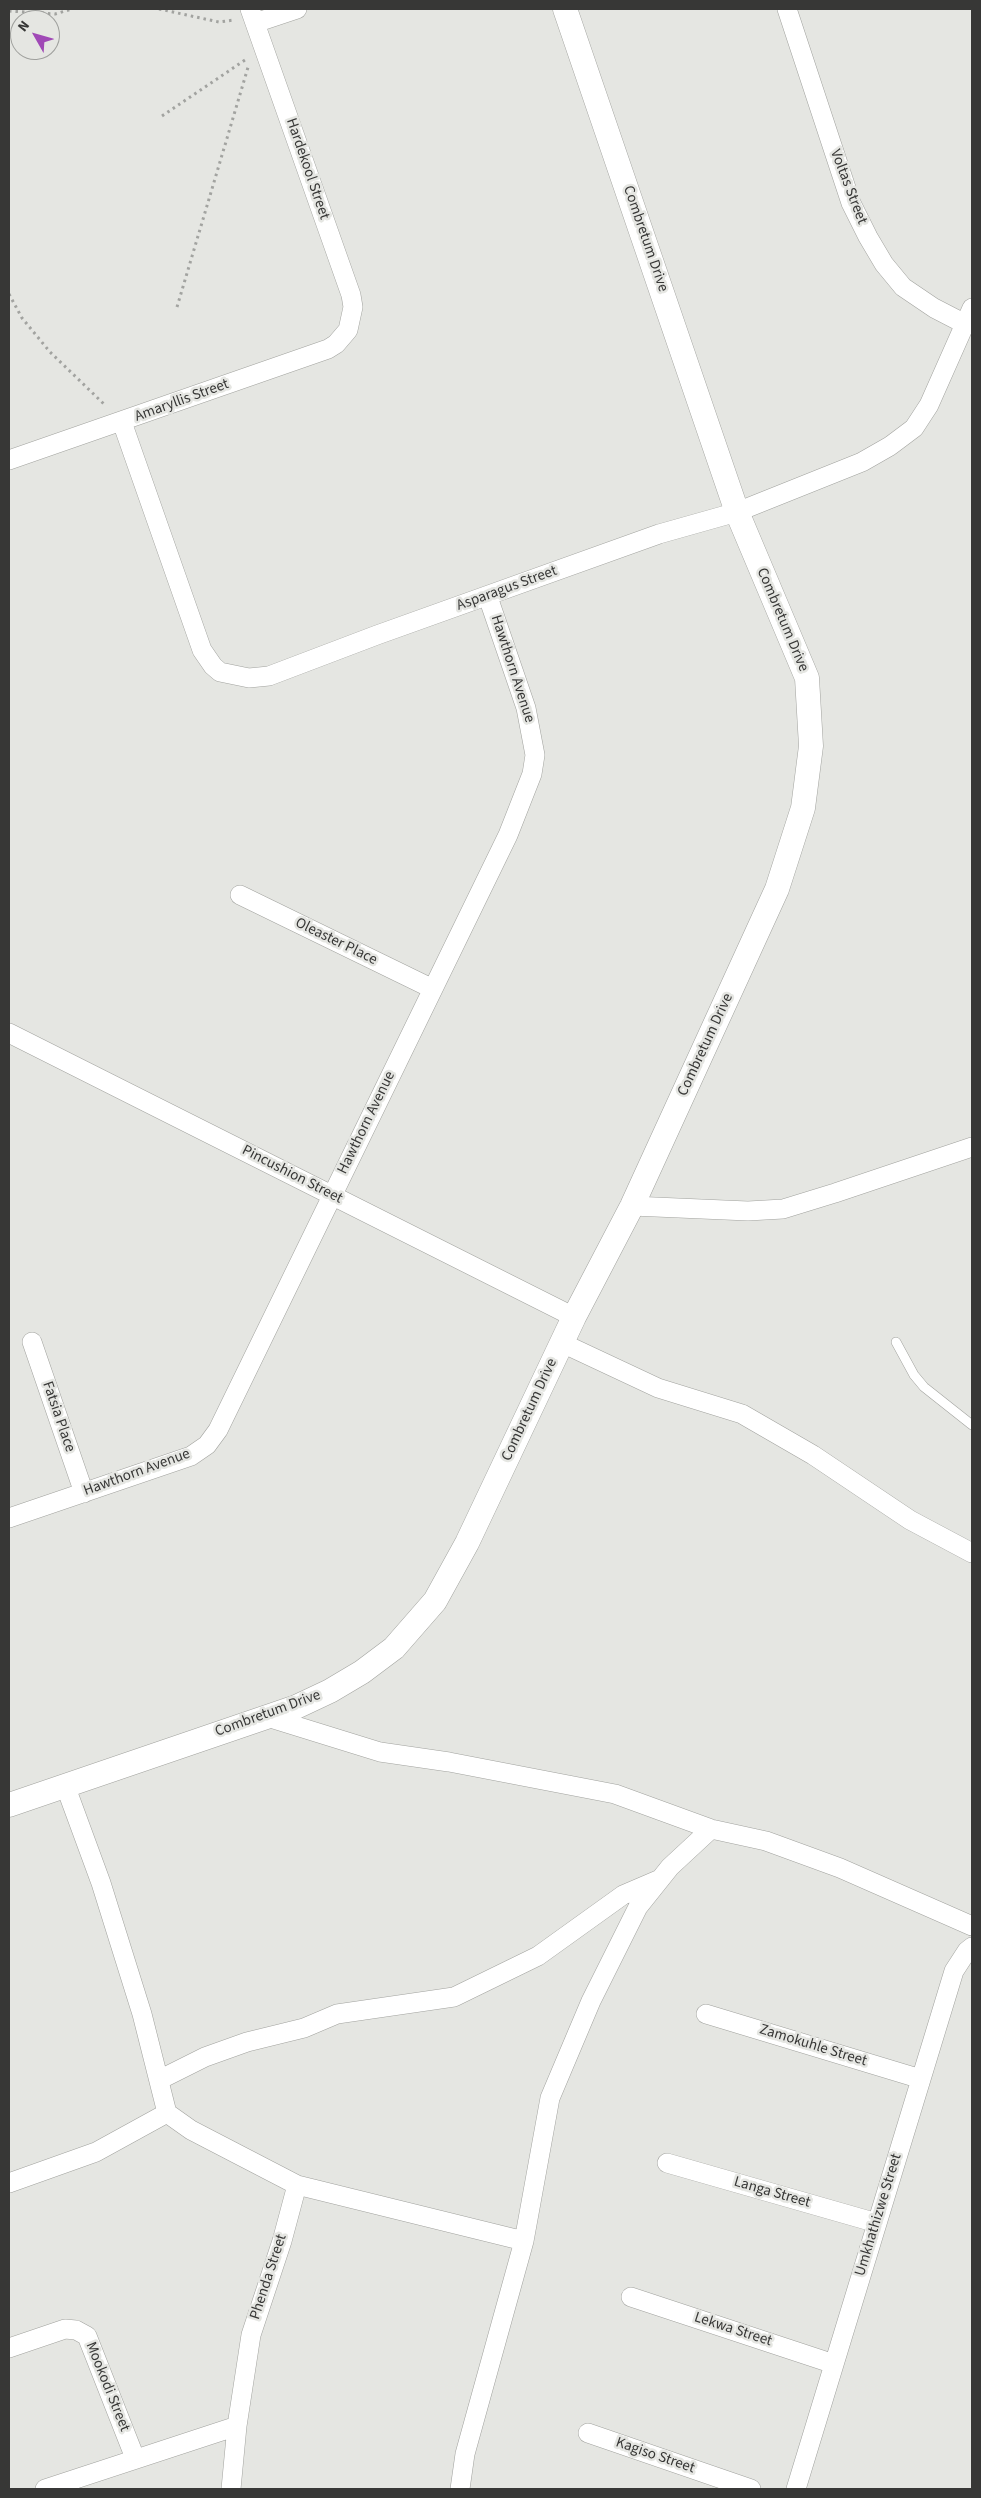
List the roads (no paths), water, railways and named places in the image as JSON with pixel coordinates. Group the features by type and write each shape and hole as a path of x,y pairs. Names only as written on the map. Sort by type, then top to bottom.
{"street":[{"path":"253,16 297,9"},
{"name":"Combretum Drive","path":"9,1805 267,1717 313,1699 362,1672 394,1648 435,1601 467,1543 574,1317 632,1206 777,888 803,808 811,746 807,678 737,512 565,9"},
{"name":"Voltas Street","path":"787,9 851,203 868,237 884,264 903,287 934,308 968,316"},
{"name":"Hardekool Street","path":"253,16 351,295 353,307 348,330"},
{"name":"Asparagus Street","path":"122,422 202,650 213,666 220,672 249,678 269,676 377,635 488,597 659,534 737,512 862,462 890,446 914,428 930,404 968,316"},
{"name":"Amaryllis Street","path":"9,460 328,349 336,344 348,330"},
{"name":"Hawthorn Avenue","path":"9,1518 191,1456 207,1445 218,1430 508,834 532,774 535,755 519,682 488,597"},
{"name":"Oleaster Place","path":"240,895 433,989"},
{"name":"Pincushion Street","path":"9,1034 574,1317"},
{"path":"632,1206 748,1211 783,1209 972,1147"},
{"name":"Fatsia Place","path":"32,1342 84,1492"},
{"path":"562,1343 658,1388 742,1414 813,1456 910,1520 972,1553"},
{"path":"267,1717 380,1752 449,1762 615,1794 711,1829 766,1841 840,1868 972,1926"},
{"path":"65,1785 107,1902 142,2014 167,2113 191,2130 297,2185 524,2241"},
{"path":"460,2489 465,2454 524,2241 550,2098 591,2001 638,1907 661,1879 711,1829"},
{"path":"159,2080 205,2057 247,2042 304,2028 338,2014 454,1997 538,1956 623,1895 661,1879"},
{"name":"Umkhathizwe Street","path":"796,2489 954,1971 972,1947"},
{"name":"Zamokuhle Street","path":"706,2014 921,2078"},
{"path":"9,2183 96,2152 167,2113"},
{"name":"Langa Street","path":"667,2163 877,2223"},
{"name":"Phenda Street","path":"231,2489 237,2426 251,2335 282,2241 297,2185"},
{"name":"Lekwa Street","path":"631,2296 834,2364"},
{"name":"Mookodi Street","path":"9,2348 64,2329 76,2330 87,2336 135,2458"},
{"path":"45,2489 237,2426"},
{"name":"Kagiso Street","path":"588,2432 751,2489"}],"lane":[{"path":"896,1342 914,1375 924,1387 972,1425"}]}
